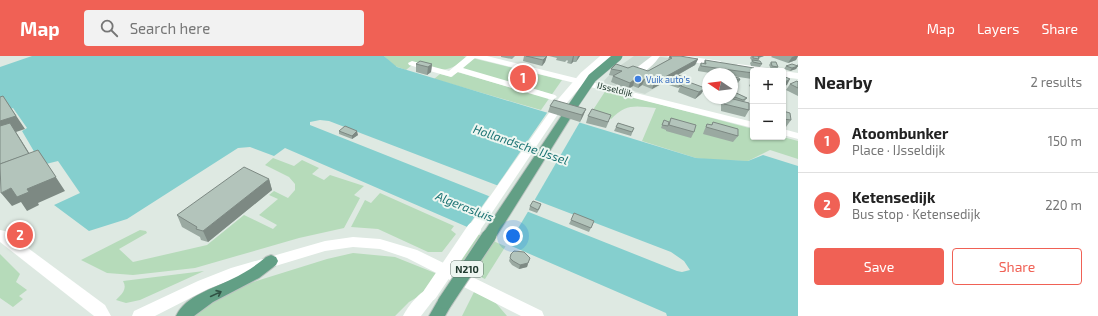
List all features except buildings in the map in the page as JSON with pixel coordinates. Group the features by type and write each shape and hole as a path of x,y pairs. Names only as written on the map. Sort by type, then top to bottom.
{"main road":[{"name":"N210","path":"439,312 592,78 618,56"},
{"path":"184,316 195,305 204,299 258,272 271,261"}],"street":[{"path":"412,63 451,74 472,56"},
{"path":"411,316 430,294 556,101 607,56"},
{"path":"638,71 651,62 656,56"},
{"path":"671,56 693,58 750,68"},
{"name":"IJsseldijk","path":"483,57 750,124"},
{"path":"456,69 556,101"},
{"path":"786,74 798,76"},
{"path":"786,133 798,136"},
{"path":"0,235 99,310 103,316"},
{"path":"140,316 202,285 236,272 338,243 366,242 380,244 412,254 536,316"}],"shaded area":[{"name":"Vuik auto's","path":"634,56 662,57 698,63 645,94 602,83 614,70"}],"green space":[{"path":"384,56 467,57 460,63 447,69 441,70 412,65 406,70 395,66"},
{"path":"472,58 562,80 541,110 434,79 440,74 452,77 457,72 541,96 544,92 459,68"},
{"path":"606,90 750,128 750,140 786,140 786,138 798,141 798,159 770,150 748,161 696,158 642,141 656,108 637,106 627,108 616,114 611,119 591,113"},
{"path":"273,158 294,166 302,160 319,168 312,174 324,180 330,175 364,186 354,195 360,198 344,228 299,238 195,268 133,275 107,273 81,260 140,230 146,231 147,233 119,249 133,262 207,245 244,215 273,229 277,225 259,215 278,199 269,195 274,191 288,198 295,190 295,184 289,177 265,165"},
{"path":"380,193 454,226 451,230 456,234 442,252 428,252 378,229 351,227 365,200 371,203"},
{"path":"468,228 507,244 485,279 448,261"},
{"path":"353,253 395,257 440,275 424,293 409,302 395,316 190,316 229,292 247,284 327,259"},
{"path":"0,254 20,274 16,282 27,290 19,296 23,299 13,307 0,298"},
{"path":"204,271 140,300 126,303 116,300 122,294 125,287 123,281"},
{"path":"474,292 495,302 507,316 462,316"}],"water":[{"path":"32,56 384,56 397,67 696,158 748,161 763,155 798,166 798,316 667,316 666,313 285,148 274,156 250,147 238,148 127,219 89,231 54,205 80,193 58,161 42,165 22,131 27,128 13,108 7,110 0,100 0,67","holes":["320,120 329,121 671,252 684,261 690,270 682,272 677,271 310,125 310,122"]}],"pier":[{"path":"549,110 581,120 534,201 496,187"},
{"path":"490,195 529,210 507,247 466,229"}],"place":[{"name":"Atoombunker","path":"523,78"},
{"name":"Vuik auto's","path":"638,79"},
{"name":"Ketensedijk","path":"20,235"}],"water label":[{"name":"Hollandsche IJssel","path":"521,144"},
{"name":"Algerasluis","path":"465,206"}]}
